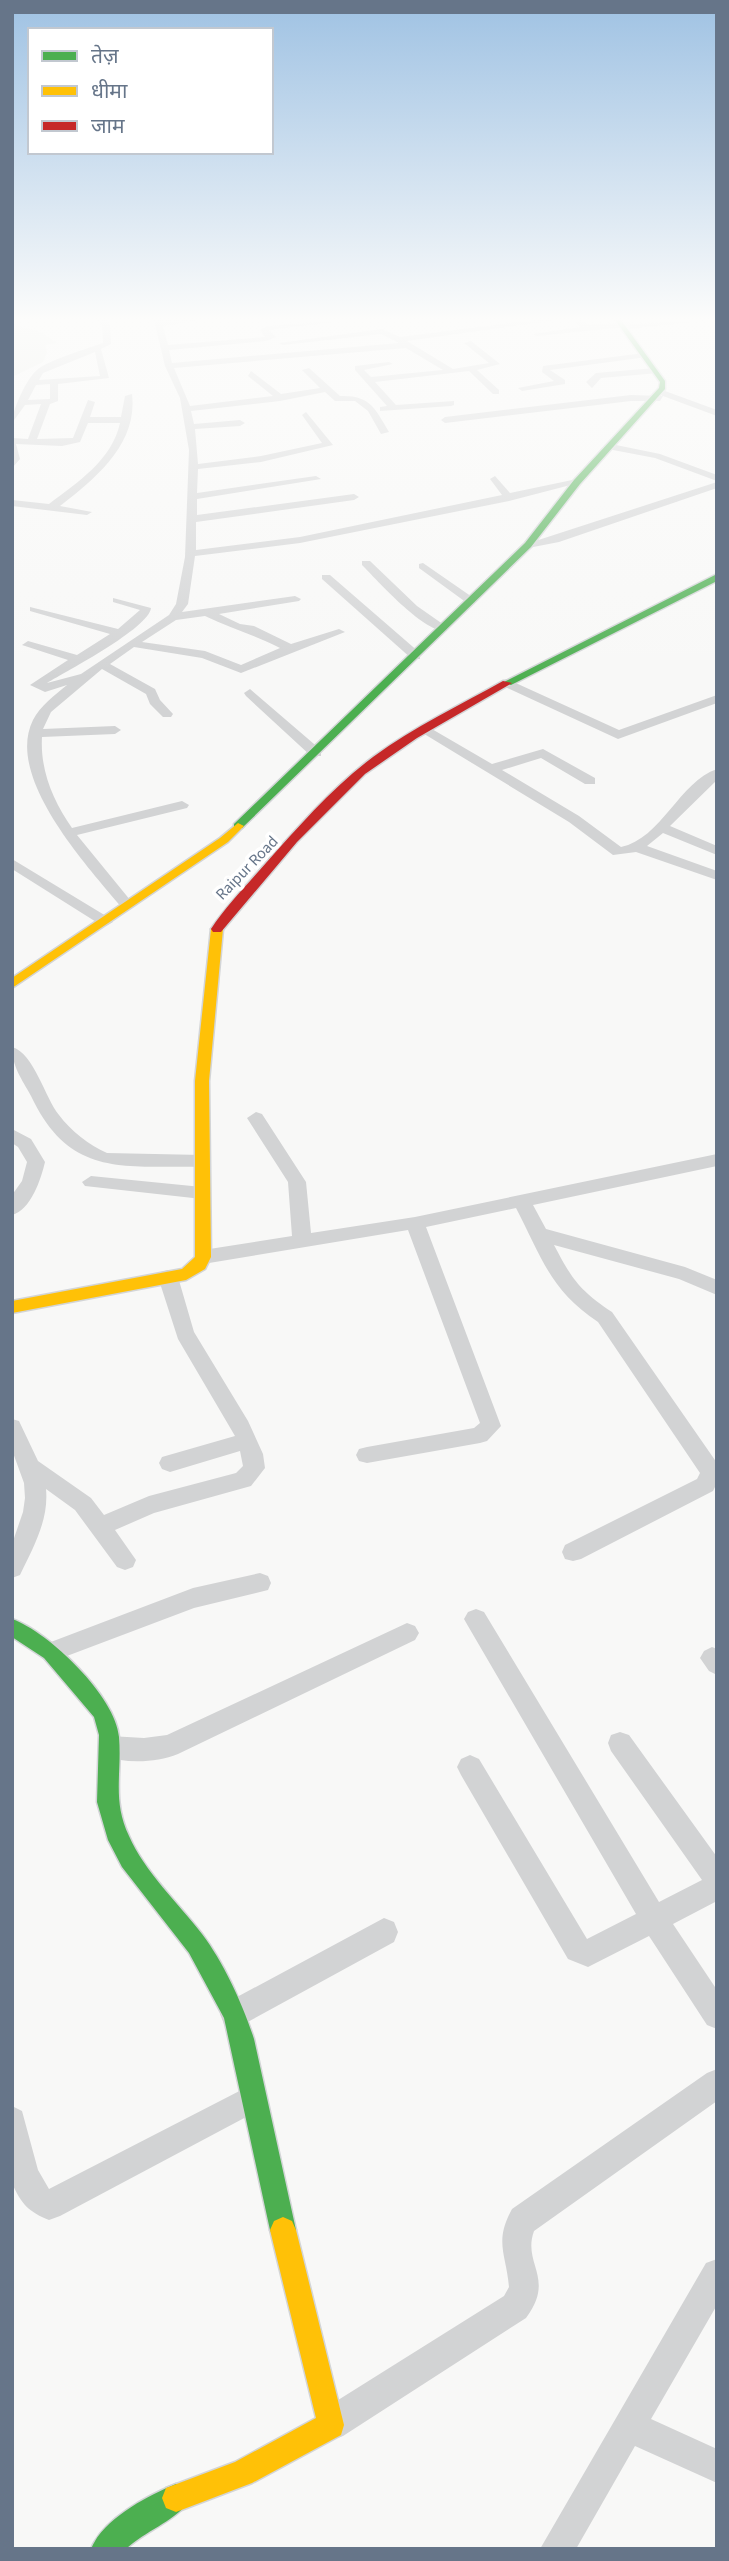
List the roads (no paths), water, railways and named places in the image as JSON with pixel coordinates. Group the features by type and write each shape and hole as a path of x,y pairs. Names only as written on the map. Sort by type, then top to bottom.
{"street":[{"path":"12,465 15,458 12,443 77,440"},
{"path":"51,508 86,480 120,440"},
{"path":"128,906 53,809 37,755 36,733 46,711 100,668 173,617 182,604 190,554 192,497 197,483 191,440"},
{"path":"195,467 261,459 328,445 324,440"},
{"path":"12,984 224,840 416,656 532,540 577,482 618,440"},
{"path":"532,540 548,529 623,440"},
{"path":"616,447 657,456 717,478"},
{"path":"237,479 288,471"},
{"path":"192,497 316,479"},
{"path":"495,479 509,498"},
{"path":"190,554 290,542 577,482"},
{"path":"532,540 555,540 717,485"},
{"path":"698,491 717,500"},
{"path":"193,519 354,497"},
{"path":"15,505 87,512"},
{"path":"366,563 413,608 443,629"},
{"path":"423,566 471,601"},
{"path":"326,577 416,656"},
{"name":"Raipur Road","path":"203,1257 202,1081 212,947 218,926 351,780 425,729 507,684 716,578"},
{"path":"173,617 295,599"},
{"path":"117,600 146,610 120,633 36,685 50,687 100,668 150,692 154,701 167,714"},
{"path":"34,609 120,633"},
{"path":"206,612 237,627 248,627 289,648"},
{"path":"134,644 205,655 238,669 289,648 339,632"},
{"path":"28,645 79,659"},
{"path":"507,684 618,735 717,699"},
{"path":"250,693 316,753"},
{"path":"425,729 574,819 612,850 624,852 635,847 660,827 701,785 717,773"},
{"path":"36,733 115,730"},
{"path":"490,769 543,753 590,780"},
{"path":"71,832 182,805"},
{"path":"660,827 717,851"},
{"path":"635,847 717,876"},
{"path":"12,863 106,922"},
{"path":"12,880 28,873"},
{"path":"12,1052 34,1081 53,1120 94,1156 107,1159 202,1161"},
{"path":"256,1118 297,1182 302,1241"},
{"path":"12,1135 25,1143 36,1162 31,1182 12,1209"},
{"path":"12,1307 168,1277 194,1269 203,1257 415,1223 717,1160"},
{"path":"91,1182 202,1194"},
{"path":"522,1201 564,1283 581,1301 605,1317 712,1475 705,1485 573,1552"},
{"path":"367,1455 480,1434 491,1426 415,1223"},
{"path":"539,1234 685,1274 717,1288"},
{"path":"101,1526 149,1505 243,1479 254,1468 252,1454 223,1395 188,1341 168,1277"},
{"path":"12,1427 36,1481 38,1501 35,1520 12,1568"},
{"path":"170,1462 246,1441"},
{"path":"31,1467 83,1504 125,1560"},
{"path":"51,1652 193,1598 260,1583"},
{"path":"476,1619 654,1919 717,2015"},
{"path":"12,1627 51,1652 103,1713 110,1746 107,1802 119,1840 130,1860 197,1945 234,2014 242,2039 287,2249 331,2425"},
{"path":"110,1746 144,1750 169,1746 407,1633"},
{"path":"620,1743 717,1879"},
{"path":"470,1767 580,1951 588,1953 717,1887"},
{"path":"234,2014 384,1932"},
{"path":"106,2548 128,2527 171,2500 242,2473 331,2425 516,2307 526,2293 526,2284 514,2243 518,2226 523,2220 717,2083"},
{"path":"12,2121 30,2190 41,2204 50,2205 253,2098"},
{"path":"557,2549 717,2274"},
{"path":"628,2426 717,2466"}]}
